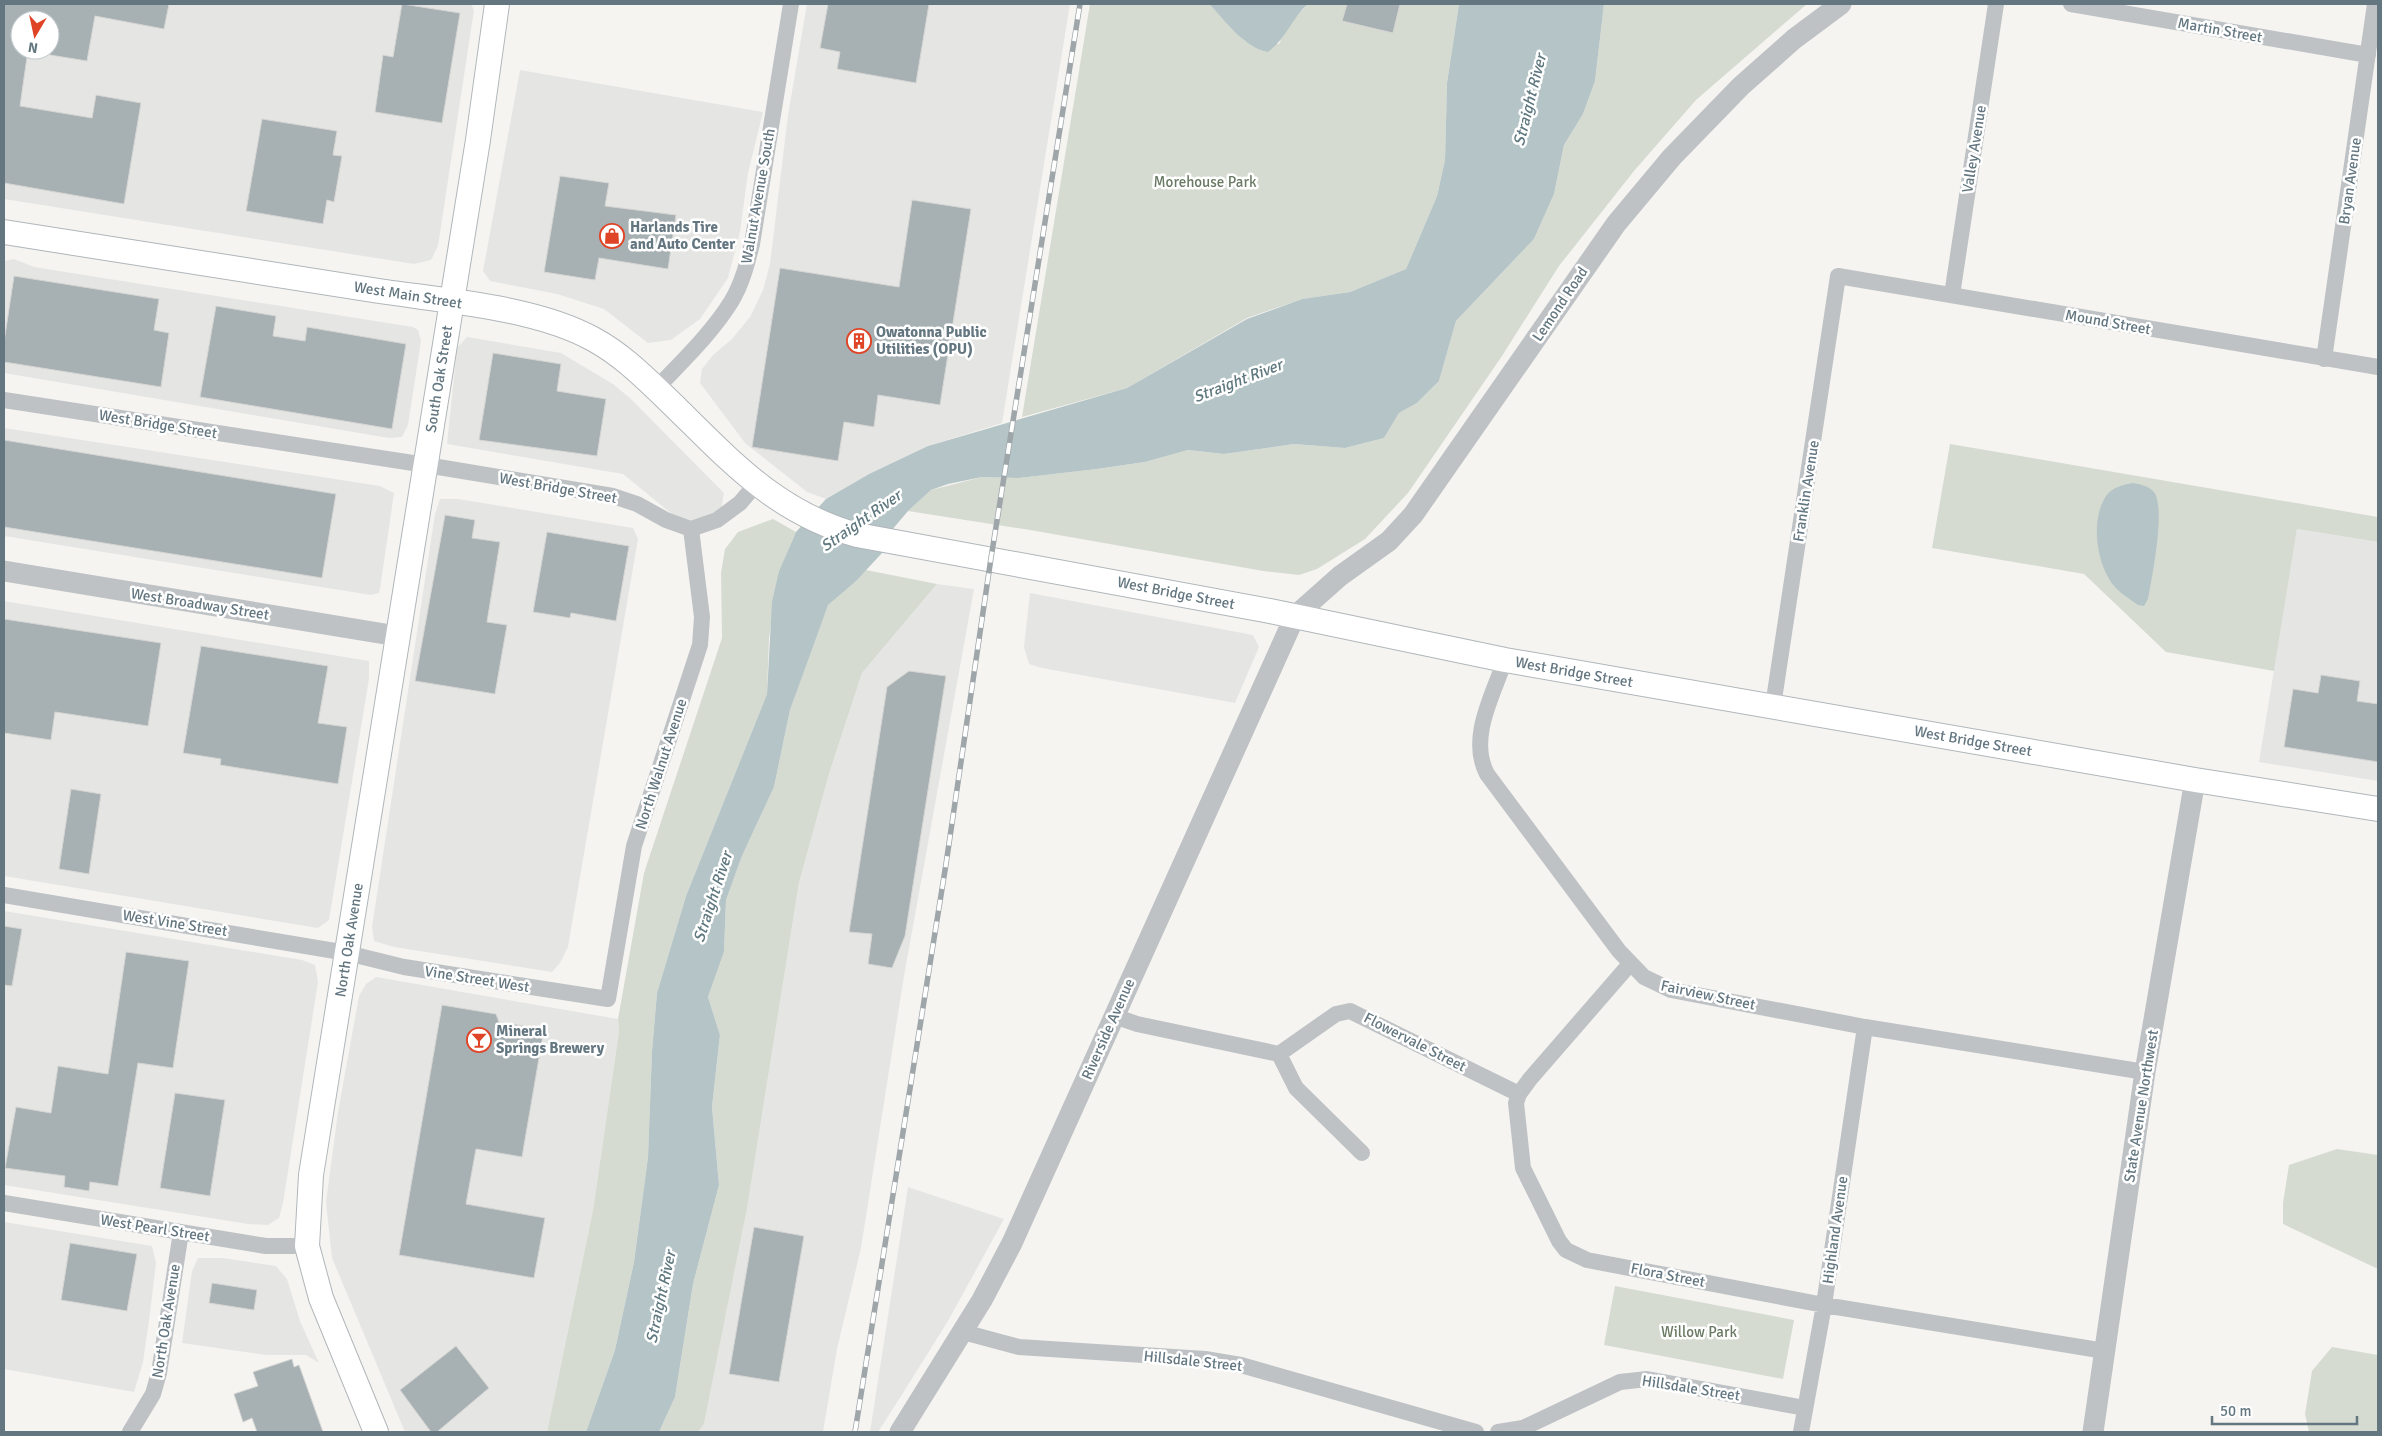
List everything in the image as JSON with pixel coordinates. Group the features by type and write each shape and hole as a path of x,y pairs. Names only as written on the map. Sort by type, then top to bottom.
{"main road":[{"name":"South Oak Street","path":"397,636 478,140 497,4"},
{"name":"West Main Street","path":"4,232 451,302 533,316 564,325 593,339 620,356 756,484"},
{"name":"West Bridge Street","path":"756,484 784,504 837,530 878,540 943,550 1295,616 1505,660 2195,780 2378,809"},
{"name":"North Oak Avenue","path":"306,1246 311,1175 397,636"},
{"path":"306,1246 321,1298 376,1432"}],"street":[{"name":"Walnut Avenue South","path":"656,389 716,325 732,300 745,273 752,244 791,4"},
{"name":"Lemond Road","path":"1295,616 1340,576 1389,541 1413,515 1616,224 1672,157 1741,86 1794,39 1841,4"},
{"name":"Valley Avenue","path":"1952,295 1996,4"},
{"name":"Martin Street","path":"2071,4 2368,56"},
{"name":"Bryan Avenue","path":"2324,358 2375,4"},
{"name":"Mound Street","path":"1838,276 2378,367"},
{"name":"Franklin Avenue","path":"1773,706 1838,276"},
{"name":"West Bridge Street","path":"4,400 426,465 613,496 637,504 666,520 691,529"},
{"path":"691,529 717,520 740,503 756,484"},
{"name":"North Walnut Avenue","path":"608,1000 634,846 700,645 702,617 691,529"},
{"name":"West Broadway Street","path":"4,571 397,636"},
{"name":"Riverside Avenue","path":"900,1432 963,1332 1012,1243 1295,616"},
{"name":"Fairview Street","path":"1505,660 1480,732 1480,762 1487,774 1630,965 1644,977 1671,990 1865,1027 2146,1072"},
{"name":"State Avenue Northwest","path":"2093,1432 2146,1072 2195,780"},
{"name":"West Vine Street","path":"4,895 347,953"},
{"name":"Vine Street West","path":"347,953 404,967 608,1000"},
{"path":"1519,1094 1630,965"},
{"name":"Flowervale Street","path":"1280,1054 1336,1014 1350,1012 1519,1094"},
{"path":"1114,1016 1137,1024 1280,1054 1296,1088 1362,1153"},
{"name":"Highland Avenue","path":"1801,1432 1824,1305 1865,1027"},
{"name":"Flora Street","path":"1519,1094 1515,1111 1523,1168 1559,1242 1566,1250 1587,1260 1824,1305 2105,1351"},
{"name":"West Pearl Street","path":"4,1203 266,1246 306,1246"},
{"name":"North Oak Avenue","path":"130,1432 150,1401 159,1372 181,1232"},
{"name":"Hillsdale Street","path":"963,1332 1019,1347 1205,1359 1242,1365 1476,1432"},
{"name":"Hillsdale Street","path":"1504,1432 1523,1428 1620,1382 1634,1379 1647,1379 1805,1408"}],"shaded area":[{"path":"4,4 471,4 474,10 438,246 431,260 414,264 4,199"},
{"path":"807,4 1070,4 1002,423 928,446 869,474 826,499 807,492 745,443 700,383 702,369 713,355 732,339 750,317 763,290 770,264 788,115"},
{"path":"520,70 763,112 748,173 740,232 728,278 700,319 671,340 648,343 604,309 557,294 490,281 483,271"},
{"path":"14,259 34,267 413,327 418,330 421,341 408,425 402,437 389,438 4,373 4,261"},
{"path":"467,337 561,353 613,384 630,398 724,493 721,510 694,521 672,514 623,474 447,444 457,348"},
{"path":"4,428 380,486 394,493 379,593 371,595 4,536"},
{"path":"440,499 458,499 633,528 638,539 568,947 560,963 552,972 394,947 374,941 372,927 435,514"},
{"path":"2297,529 2378,542 2378,781 2259,762"},
{"path":"937,584 974,589 904,976 861,1248 837,1349 823,1432 698,1432 704,1424 747,1209 799,883 829,774 862,673"},
{"path":"1030,593 1253,635 1259,647 1235,703 1042,668 1029,664 1024,647"},
{"path":"4,601 369,661 369,679 329,920 318,928 4,876"},
{"path":"4,911 302,960 315,965 318,982 283,1203 279,1218 268,1225 248,1224 4,1185"},
{"path":"376,977 618,1019 619,1031 593,1210 547,1432 405,1432 332,1258 326,1202 338,1112 359,996 366,984"},
{"path":"908,1187 1004,1219 948,1321 903,1393 878,1432 870,1432"},
{"path":"4,1222 152,1246 156,1263 149,1321 143,1362 134,1392 4,1369"},
{"path":"198,1258 223,1258 276,1266 287,1279 300,1321 319,1363 306,1355 267,1355 182,1343 192,1271"}],"green space":[{"name":"Morehouse Park","path":"1090,4 1209,4 1246,42 1279,44 1286,28 1308,4 1459,4 1447,83 1445,160 1437,196 1406,269 1350,292 1302,299 1247,318 1127,388 1022,417"},
{"path":"1604,4 1807,4 1696,100 1634,171 1559,266 1502,356 1408,493 1365,539 1317,569 1299,575 1263,571 1030,530 908,511 931,490 982,477 1019,478 1097,469 1145,462 1188,450 1224,454 1294,444 1345,448 1384,438 1399,413 1417,403 1439,381 1456,321 1534,239 1554,194 1564,145 1583,114 1595,81"},
{"path":"1950,444 2378,517 2378,542 2297,529 2274,671 2166,652 2084,574 1932,548"},
{"path":"773,519 796,532 779,571 769,638 767,694 686,896 657,993 652,1051 648,1157 634,1262 615,1350 586,1432 547,1432 593,1210 619,1031 618,1019 644,873 722,638 721,573 725,549 738,532"},
{"path":"866,570 937,584 862,673 829,774 799,883 747,1209 704,1424 698,1432 659,1432 675,1397 693,1284 719,1185 712,1107 720,1035 708,997 724,952 726,900 742,856 774,787 790,710 828,605"},
{"path":"2337,1149 2378,1155 2378,1269 2283,1224 2283,1203 2289,1165"},
{"name":"Willow Park","path":"1615,1286 1794,1320 1783,1379 1604,1345"},
{"path":"2332,1347 2378,1355 2378,1432 2309,1432 2305,1414 2312,1371"}],"water":[{"path":"1209,4 1308,4 1268,52 1251,45 1243,39"},
{"name":"Straight River","path":"1459,4 1604,4 1595,81 1583,114 1564,145 1554,194 1534,239 1456,321 1439,381 1417,403 1399,413 1384,438 1345,448 1294,444 1224,454 1188,450 1145,462 1097,469 1019,478 982,477 948,484 931,490 908,511 886,537 882,553 856,581 828,605 790,710 774,787 742,856 726,900 724,952 708,997 720,1035 712,1107 719,1185 693,1284 675,1397 659,1432 586,1432 615,1350 634,1262 648,1157 652,1051 657,993 686,896 767,694 772,602 779,571 796,532 826,499 869,474 928,446 1127,388 1247,319 1302,299 1350,292 1406,269 1437,196 1445,160 1447,83"},
{"path":"2133,483 2147,487 2154,492 2159,513 2155,560 2148,599 2144,606 2130,600 2112,583 2101,560 2097,538 2098,516 2106,496 2115,488"}],"building":[{"path":"4,4 169,4 164,29 95,16 87,61 60,57 60,10 10,10 10,60 27,60 20,106 92,118 96,95 141,103 124,204 4,183"},
{"path":"402,4 460,13 442,123 375,112 383,55 393,57"},
{"path":"828,4 929,4 916,83 837,69 840,52 820,48"},
{"path":"1347,4 1400,4 1393,33 1342,21"},
{"path":"262,119 337,131 333,155 342,156 334,202 327,200 323,224 246,211"},
{"name":"Harlands Tire and Auto Center","path":"560,176 609,183 605,206 676,215 668,269 599,258 595,280 544,272"},
{"name":"Owatonna Public Utilities (OPU)","path":"912,200 971,209 940,405 878,395 874,427 844,422 838,461 752,447 780,268 899,287"},
{"path":"14,276 159,299 154,330 169,333 161,387 4,362 4,342"},
{"path":"216,306 276,316 273,336 305,341 307,327 406,344 392,429 200,397"},
{"path":"493,353 561,364 557,391 606,399 597,456 479,440"},
{"path":"4,440 336,494 322,578 4,527"},
{"path":"445,515 475,520 472,538 500,542 487,622 507,625 495,694 415,681"},
{"path":"547,532 629,546 616,621 571,613 570,618 533,612"},
{"path":"4,619 161,643 148,726 55,712 51,740 4,733"},
{"path":"201,646 328,666 318,723 347,727 338,784 220,765 221,759 183,753"},
{"path":"909,671 946,676 905,936 892,968 868,964 872,934 849,932 887,687"},
{"path":"2321,675 2360,681 2357,701 2378,704 2378,762 2284,747 2293,689 2318,693"},
{"path":"71,789 101,794 89,874 59,869"},
{"path":"4,926 22,929 12,986 4,985"},
{"path":"126,952 189,961 173,1068 138,1063 118,1186 90,1182 89,1191 64,1187 65,1176 5,1168 16,1107 51,1113 58,1066 108,1074"},
{"path":"442,1005 496,1014 499,1022 544,1029 522,1157 476,1149 466,1204 545,1218 534,1278 399,1255"},
{"path":"175,1093 225,1100 210,1196 160,1188"},
{"path":"754,1227 804,1236 779,1382 729,1374"},
{"path":"70,1243 137,1254 127,1311 61,1300"},
{"path":"212,1283 257,1290 254,1310 209,1303"},
{"path":"456,1346 489,1388 437,1432 431,1432 400,1390"},
{"path":"292,1359 294,1367 299,1365 323,1432 257,1432 252,1418 243,1422 234,1394 258,1386 253,1372"}],"railway":[{"path":"855,1432 946,864 991,558 1080,4"}],"place":[{"name":"Harlands Tire and Auto Center","path":"612,236"},
{"name":"Owatonna Public Utilities (OPU)","path":"859,341"},
{"name":"Mineral Springs Brewery","path":"479,1040"}]}
